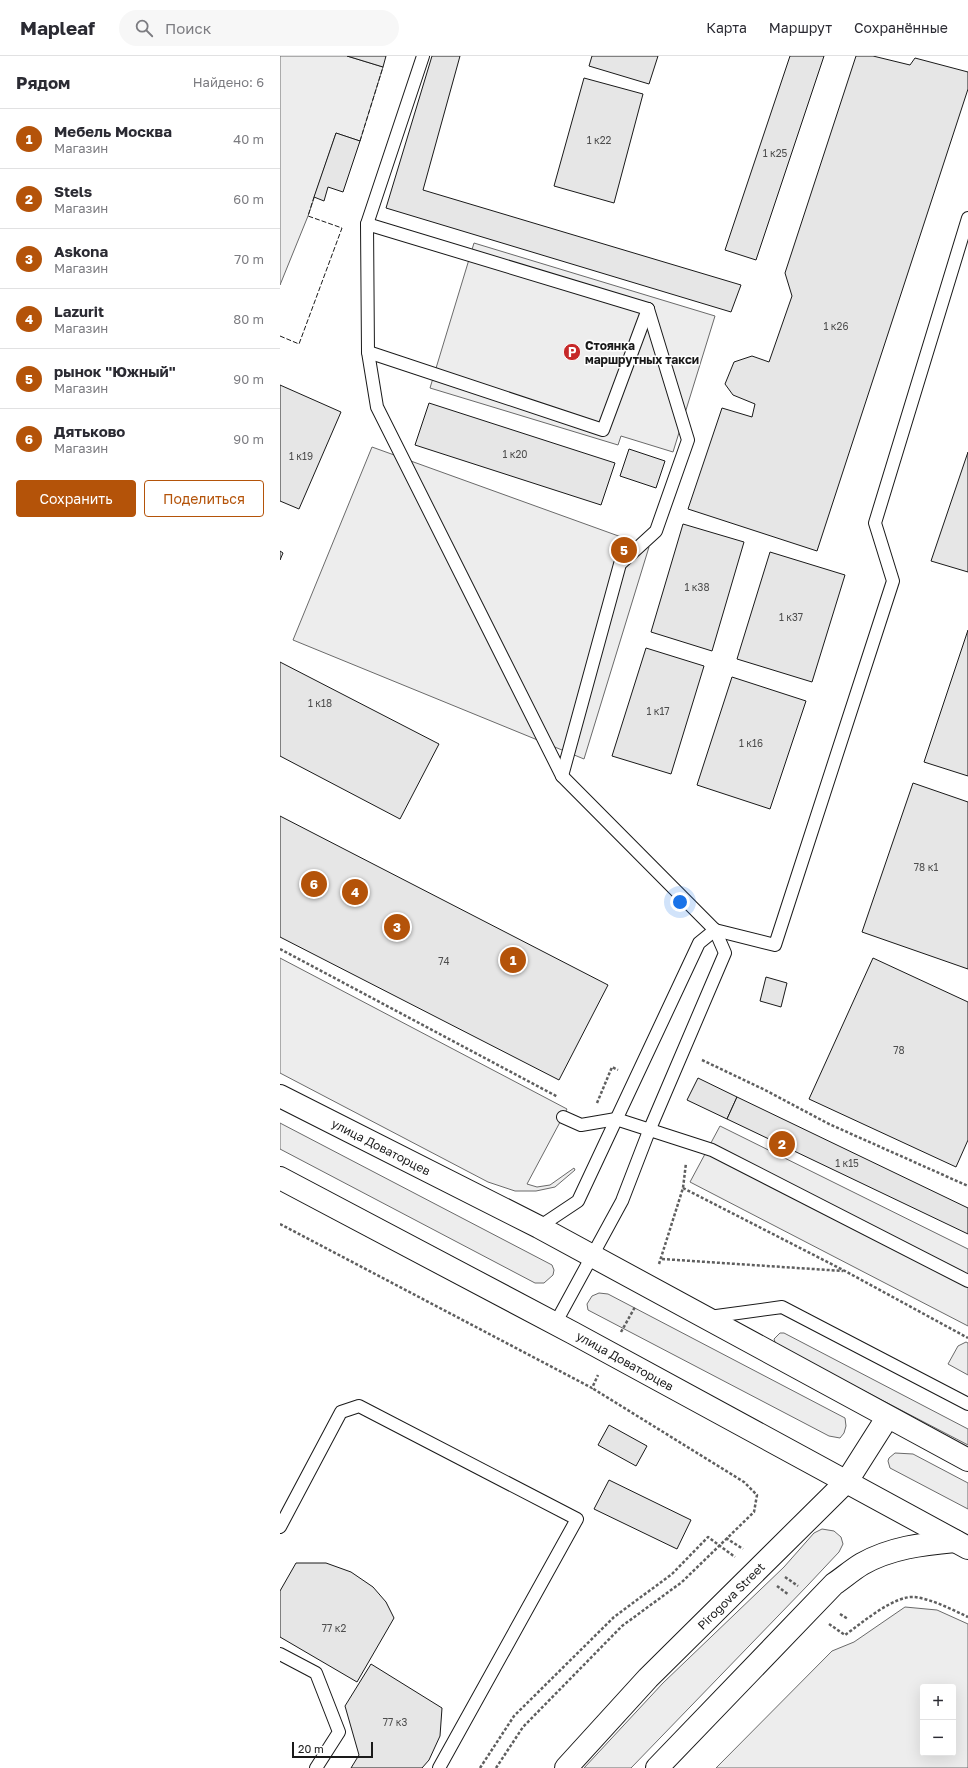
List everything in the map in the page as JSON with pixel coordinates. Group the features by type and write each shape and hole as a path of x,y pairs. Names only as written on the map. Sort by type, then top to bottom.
{"main road":[{"name":"улица Доваторцев","path":"280,1096 539,1228 887,1418 968,1460"},
{"name":"улица Доваторцев","path":"280,1178 556,1324 847,1481 961,1545"},
{"name":"Pirogova Street","path":"566,1768 648,1678 847,1481 887,1418"},
{"path":"657,1768 834,1584 861,1564 890,1552 922,1544 961,1545"}],"lane":[{"path":"423,56 367,224 368,352 377,407 562,776 715,930 725,954 649,1131 622,1201 556,1324"},
{"path":"715,930 775,945 893,581 875,523 968,218"},
{"path":"367,224 648,309"},
{"path":"368,352 603,430 648,309"},
{"path":"562,776 620,564 656,532 688,440 648,309"},
{"path":"539,1228 578,1201 698,943 715,930"},
{"path":"563,1117 581,1125 616,1119 649,1131 712,1150 968,1280"},
{"path":"704,1318 782,1307 968,1404"},
{"path":"280,1527 341,1412 359,1406 577,1519 439,1768"},
{"path":"280,1654 316,1673 339,1732 316,1768"}],"path":[{"path":"280,949 559,1098"},
{"path":"698,1066 702,1060 766,1090 829,1124 968,1186"},
{"path":"595,1109 612,1067 636,1077"},
{"path":"678,1140 686,1163 683,1188 845,1271 968,1338"},
{"path":"662,1259 845,1271"},
{"path":"496,1768 523,1728 622,1626 682,1582 754,1512 757,1495 744,1482 592,1388"},
{"path":"726,1538 848,1619"}],"shaded area":[{"path":"280,56 347,56 383,67 360,141 336,133 308,216 280,285"},
{"name":"Стоянка маршрутных такси","path":"474,243 715,316 673,452 621,436 618,445 430,388"},
{"path":"372,447 649,547 584,759 293,640"},
{"path":"280,958 567,1109 527,1184 537,1187 550,1185 574,1168 575,1170 555,1187 536,1191 515,1191 488,1182 280,1073"},
{"path":"280,1123 552,1265 554,1270 553,1275 544,1283 535,1283 280,1149"},
{"path":"720,1126 968,1249 968,1326 690,1182"},
{"path":"599,1293 608,1294 845,1418 846,1426 844,1433 840,1438 829,1436 588,1310 587,1304 592,1296"},
{"path":"780,1333 784,1333 968,1429 968,1445 776,1345 774,1339"},
{"path":"966,1342 968,1343 968,1375 948,1364 958,1346"},
{"path":"895,1453 913,1454 968,1483 968,1509 890,1468 888,1461 889,1458"},
{"path":"822,1529 834,1531 841,1537 843,1544 839,1552 631,1768 584,1768 663,1683 784,1567 814,1533"},
{"path":"905,1607 937,1610 968,1624 968,1768 716,1768 832,1651 854,1642"}],"building":[{"path":"347,56 386,56 383,67"},
{"path":"432,56 460,56 423,190 741,285 731,312 386,208"},
{"path":"592,56 658,56 649,84 589,66"},
{"path":"790,56 824,56 756,260 725,250"},
{"path":"856,56 873,56 910,65 915,58 968,72 968,89 817,551 688,509 722,408 752,417 755,404 733,395 725,384 734,362 752,356 769,362 792,296 785,273"},
{"path":"584,78 643,94 614,203 554,186"},
{"path":"336,133 360,141 343,192 328,187 324,201 314,197"},
{"path":"280,385 341,412 299,509 280,501"},
{"path":"429,403 615,463 601,505 415,445"},
{"path":"629,449 665,461 656,488 620,476"},
{"path":"968,452 968,572 931,561"},
{"path":"683,524 744,542 712,651 651,632"},
{"path":"280,551 283,553 280,560"},
{"path":"770,552 845,575 812,682 737,659"},
{"path":"968,630 968,776 924,762"},
{"path":"646,648 704,666 671,774 612,756"},
{"path":"280,662 439,744 400,819 280,756"},
{"path":"732,677 806,701 770,809 697,785"},
{"path":"913,783 968,802 968,969 862,932"},
{"path":"280,816 608,985 559,1080 280,937"},
{"path":"873,958 968,1002 968,1140 956,1167 809,1099"},
{"path":"766,977 787,983 781,1007 760,1001"},
{"path":"698,1078 737,1097 727,1119 687,1100"},
{"path":"737,1097 968,1208 968,1234 727,1119"},
{"path":"609,1425 647,1446 636,1466 598,1445"},
{"path":"609,1480 691,1520 677,1549 594,1509"},
{"path":"296,1563 326,1563 351,1572 373,1587 386,1602 394,1618 357,1682 280,1637 280,1591"},
{"path":"371,1664 442,1708 440,1736 429,1760 422,1768 351,1768 359,1755 345,1706"}],"fence":[{"path":"360,141 383,67"},
{"path":"280,336 299,344 342,228 308,216 314,197"}],"place":[{"name":"Стоянка маршрутных такси","path":"572,352"},
{"name":"рынок \"Южный\"","path":"624,550"},
{"name":"Дятьково","path":"314,884"},
{"name":"Lazurit","path":"355,892"},
{"name":"Askona","path":"397,927"},
{"name":"Мебель Москва","path":"513,960"},
{"name":"Stels","path":"782,1144"}]}
